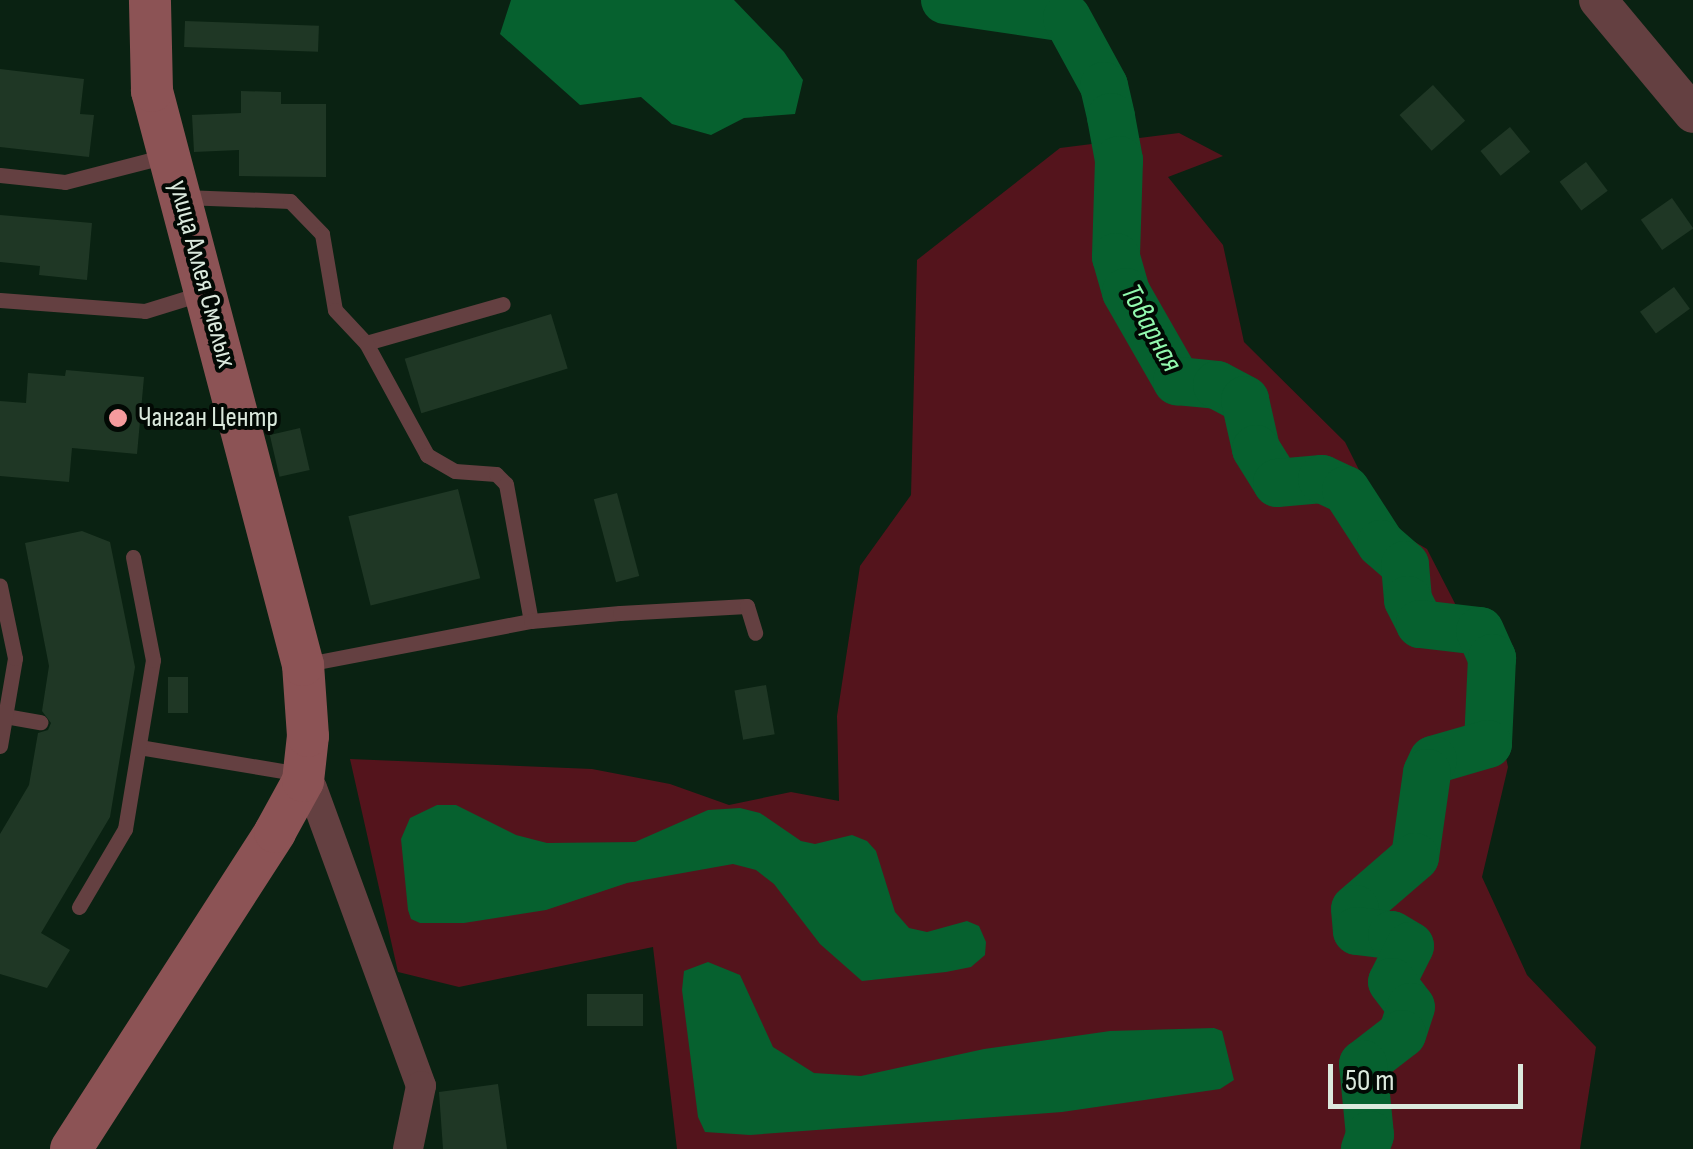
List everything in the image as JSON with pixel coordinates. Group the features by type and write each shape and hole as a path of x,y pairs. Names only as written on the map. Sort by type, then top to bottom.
{"main road":[{"name":"улица Аллея Смелых","path":"70,1149 251,873 304,778 308,694 303,665 183,197 152,91 150,0"}],"street":[{"path":"1598,0 1693,114"},
{"name":"улица Аллея Смелых","path":"304,778 312,788 420,1086 408,1149"}],"lane":[{"path":"0,175 64,182 170,155"},
{"path":"183,197 290,201 322,234 334,310 366,343 427,455 455,471 496,474 506,484 531,621"},
{"path":"0,300 145,312 206,290"},
{"path":"366,343 503,304"},
{"path":"79,907 125,829 134,740 153,660 133,557"},
{"path":"0,586 6,667 0,746"},
{"path":"303,665 531,621 747,606 755,633"},
{"path":"3,715 40,722"},
{"path":"134,740 304,778"}],"shaded area":[{"path":"511,0 734,0 784,52 803,80 795,114 744,118 711,135 672,124 641,97 580,105 500,34"},
{"path":"1179,133 1223,156 1168,177 1223,245 1244,342 1345,442 1387,526 1427,549 1485,662 1508,767 1482,877 1527,975 1596,1047 1580,1149 677,1149 653,947 459,987 398,972 350,759 592,769 670,784 729,805 791,792 839,801 837,716 860,566 911,495 917,260 1060,148"},
{"path":"437,805 456,805 516,835 547,843 635,842 708,810 740,808 760,813 801,841 815,844 852,835 867,841 876,851 895,912 909,928 927,932 967,921 979,926 986,942 985,955 971,967 862,981 820,944 774,884 756,870 733,864 627,883 546,910 464,923 420,923 411,919 408,910 401,839 410,818"},
{"path":"708,962 740,975 773,1047 814,1073 861,1076 984,1049 1110,1031 1214,1028 1222,1031 1234,1080 1220,1089 1062,1112 750,1135 705,1132 698,1117 682,990 684,971"}],"building":[{"path":"185,21 319,26 318,52 184,47"},
{"path":"0,69 84,79 80,114 94,115 89,157 0,147"},
{"path":"1433,85 1465,121 1432,151 1400,115"},
{"path":"241,91 281,92 281,104 326,104 326,177 239,176 239,150 194,152 192,115 241,113"},
{"path":"1510,127 1530,152 1501,176 1480,151"},
{"path":"1586,162 1608,191 1581,211 1560,182"},
{"path":"1672,198 1693,228 1662,250 1641,220"},
{"path":"0,215 92,223 87,280 39,275 40,266 0,262"},
{"path":"1674,287 1690,309 1656,334 1640,312"},
{"path":"551,314 568,369 421,413 405,359"},
{"path":"66,370 144,377 137,454 72,448 69,482 0,476 0,401 26,403 28,373 65,376"},
{"path":"300,428 310,470 279,477 270,435"},
{"path":"458,489 480,578 371,606 348,516"},
{"path":"617,493 639,576 616,582 594,499"},
{"path":"82,531 110,542 135,667 110,817 41,933 70,950 47,988 0,974 0,834 29,785 38,733 48,730 51,723 42,711 49,666 25,543"},
{"path":"168,677 188,677 188,713 168,713"},
{"path":"766,685 775,734 743,740 734,691"},
{"path":"587,994 643,994 643,1026 587,1026"},
{"path":"498,1084 507,1149 443,1149 439,1092"}],"waterway":[{"name":"Товарная","path":"945,0 1067,18 1104,86 1111,117 1119,160 1116,257 1126,292 1177,381 1217,385 1245,400 1256,449 1277,483 1322,479 1346,490 1381,544 1405,565 1408,600 1420,624 1480,631 1492,658 1488,744 1433,760 1427,773 1415,857 1355,909 1357,931 1392,935 1410,946 1392,982 1411,1007 1402,1034 1363,1064 1370,1135 1365,1149"}],"place":[{"name":"Чанган Центр","path":"118,418"}]}
